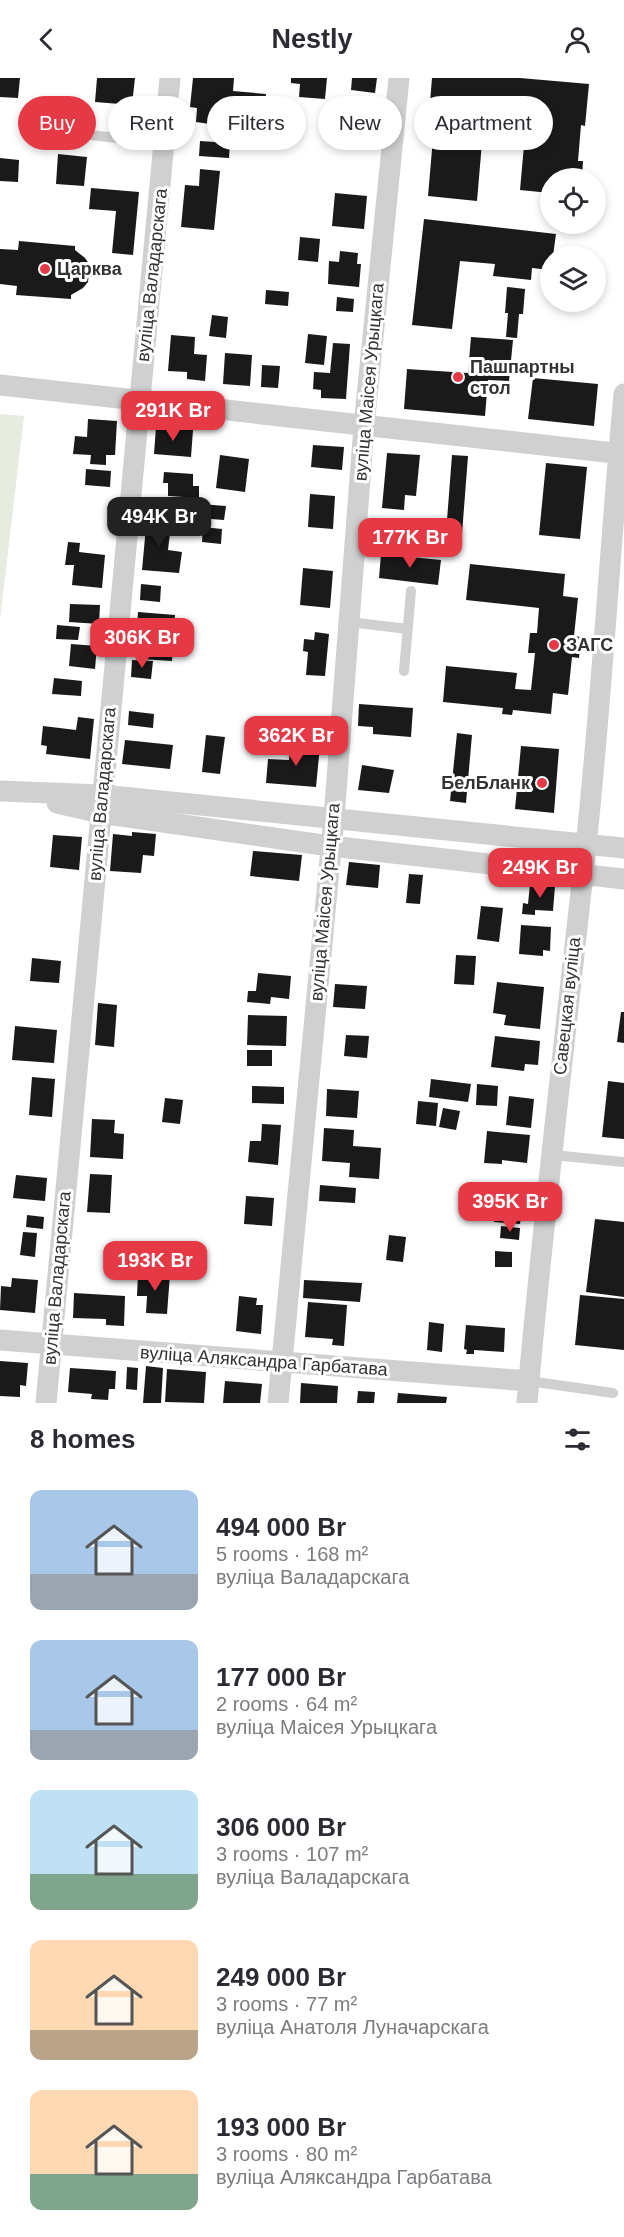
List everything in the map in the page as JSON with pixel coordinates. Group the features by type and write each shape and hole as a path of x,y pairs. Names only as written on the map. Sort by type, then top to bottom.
{"street":[{"name":"вуліца Валадарскага","path":"169,96 170,78"},
{"name":"вуліца Маісея Урыцкага","path":"278,1403 334,818 364,426 399,78"},
{"name":"вуліца Валадарскага","path":"46,1403 164,150"},
{"path":"0,385 621,454"},
{"name":"Савецкая вуліца","path":"527,1403 561,1059 586,844 621,454 624,394"},
{"path":"7,792 101,804 330,846 624,879"},
{"path":"101,804 334,818 624,848"},
{"name":"вуліца Аляксандра Гарбатава","path":"0,1340 529,1381"}],"lane":[{"path":"404,671 411,591"},
{"path":"349,622 408,629"},
{"path":"553,1155 624,1162"},
{"path":"529,1381 613,1393"}],"shaded area":[{"path":"0,414 24,416 0,620"}],"building":[{"path":"0,78 20,78 18,98 0,97"},
{"path":"97,78 135,78 133,96 108,96 108,103 96,102"},
{"path":"193,78 234,78 233,91 266,94 266,96 207,96 207,124 196,122 195,96 191,96"},
{"path":"291,78 327,78 325,96 318,96 318,98 299,96 300,84 291,83"},
{"path":"352,78 377,78 375,93 351,90"},
{"path":"432,78 520,78 589,84 585,126 581,125 578,161 583,161 583,168 540,168 540,192 520,190 524,150 553,150 553,96 430,96"},
{"path":"200,141 207,141 207,150 230,150 229,158 199,156"},
{"path":"432,150 481,150 477,201 428,196"},
{"path":"58,154 87,157 84,186 56,184"},
{"path":"0,158 19,160 18,182 0,181"},
{"path":"200,169 220,171 214,230 181,227 185,185 199,186"},
{"path":"91,188 139,192 133,255 112,253 116,211 89,209"},
{"path":"335,193 367,196 364,229 332,226"},
{"path":"424,219 540,232 540,234 556,234 554,246 540,246 540,269 532,268 531,280 493,276 495,264 460,261 452,329 412,325"},
{"path":"300,237 320,239 318,262 298,260"},
{"name":"Царква","path":"19,241 75,246 75,250 90,265 88,282 71,295 71,299 16,295 17,286 0,284 0,249 18,250"},
{"path":"340,251 358,253 357,264 361,264 359,287 328,284 329,261 339,262"},
{"path":"507,287 525,289 523,314 519,314 517,338 506,337"},
{"path":"266,290 289,292 288,306 265,304"},
{"path":"337,297 354,299 353,312 336,311"},
{"path":"212,315 228,317 226,338 209,336"},
{"path":"308,334 327,336 324,365 305,363"},
{"path":"171,335 195,337 194,354 207,355 205,381 187,379 187,372 168,371"},
{"name":"Пашпартны стол","path":"471,337 513,340 509,381 488,380 485,416 404,409 407,369 468,373"},
{"path":"333,343 350,344 346,399 321,398 321,390 313,389 314,372 330,373"},
{"path":"225,353 252,355 250,386 223,384"},
{"path":"262,365 280,366 278,388 261,387"},
{"path":"533,378 598,384 594,426 528,419"},
{"path":"88,419 117,421 115,455 106,455 106,465 90,464 91,455 73,454 75,436 87,437"},
{"path":"156,427 193,430 191,457 154,454"},
{"path":"313,445 344,447 342,470 311,467"},
{"path":"387,453 420,455 416,496 405,495 404,510 382,508"},
{"path":"220,455 249,459 245,492 216,488"},
{"path":"452,455 468,456 462,534 446,533"},
{"path":"546,463 587,467 580,539 539,535"},
{"path":"86,469 111,471 110,487 85,485"},
{"path":"164,472 193,474 193,486 199,486 199,498 168,496 168,483 163,483"},
{"path":"310,494 335,496 333,529 308,527"},
{"path":"200,504 226,506 224,520 198,518"},
{"path":"147,516 161,518 161,523 171,524 168,550 182,552 179,573 142,570"},
{"path":"203,527 222,529 221,544 202,542"},
{"path":"68,542 80,543 79,552 105,555 102,588 72,585 74,565 65,565"},
{"path":"381,554 441,560 438,585 379,578"},
{"name":"ЗАГС","path":"470,564 565,574 563,596 578,598 574,636 581,637 579,658 572,657 568,695 553,693 551,714 513,710 512,715 502,714 503,708 443,702 446,666 517,673 515,689 531,690 535,653 528,653 530,633 537,633 539,608 466,600"},
{"path":"303,568 333,571 330,608 300,605"},
{"path":"141,584 161,586 160,602 140,600"},
{"path":"70,604 100,605 99,624 69,622"},
{"path":"138,612 175,615 172,661 141,659 142,644 136,643"},
{"path":"57,625 80,627 78,640 56,639"},
{"path":"315,632 329,634 325,676 306,675 308,652 303,651 304,639 314,640"},
{"path":"71,644 97,646 95,669 69,666"},
{"path":"132,660 153,661 151,679 131,677"},
{"path":"54,678 82,681 81,696 52,694"},
{"path":"359,704 413,708 411,737 373,734 373,727 358,726"},
{"path":"129,711 154,714 153,728 128,725"},
{"path":"78,717 94,719 90,759 46,754 47,746 41,745 43,726 76,730"},
{"path":"457,733 472,735 466,803 450,801"},
{"path":"206,735 225,737 220,774 202,772"},
{"path":"125,740 173,745 170,769 122,764"},
{"path":"290,743 320,746 316,787 266,783 268,759 289,760"},
{"path":"521,746 559,749 554,813 515,809"},
{"path":"362,765 394,770 389,793 358,790"},
{"path":"132,832 156,834 154,856 143,855 141,873 110,871 113,834 132,836"},
{"path":"53,835 82,837 79,870 50,867"},
{"path":"253,851 302,855 299,881 250,876"},
{"path":"349,862 380,865 378,888 346,885"},
{"path":"409,874 423,875 420,904 406,903"},
{"path":"530,884 555,886 553,911 535,910 535,915 522,914 523,903 528,904"},
{"path":"481,906 503,908 499,942 477,939"},
{"path":"521,925 551,927 550,951 543,950 543,956 519,954"},
{"path":"456,955 476,956 474,985 454,984"},
{"path":"32,958 61,961 59,983 30,981"},
{"path":"258,973 291,976 289,999 271,997 270,1004 247,1002 248,991 256,991"},
{"path":"497,982 544,987 540,1029 504,1025 506,1015 493,1013"},
{"path":"335,984 367,986 365,1009 333,1007"},
{"path":"98,1003 117,1005 114,1047 95,1045"},
{"path":"621,1012 624,1012 624,1043 617,1042"},
{"path":"248,1015 287,1016 286,1046 247,1045"},
{"path":"15,1026 57,1030 54,1063 12,1060"},
{"path":"346,1035 369,1036 367,1058 344,1056"},
{"path":"495,1036 540,1041 538,1065 525,1064 524,1071 491,1067"},
{"path":"247,1050 272,1050 272,1066 247,1066"},
{"path":"32,1077 55,1079 52,1117 29,1115"},
{"path":"431,1079 471,1084 468,1102 429,1097"},
{"path":"608,1081 624,1083 624,1139 602,1137"},
{"path":"477,1084 498,1086 497,1106 476,1105"},
{"path":"252,1086 284,1087 284,1104 252,1103"},
{"path":"327,1089 359,1091 357,1118 326,1116"},
{"path":"509,1096 534,1099 531,1128 506,1125"},
{"path":"165,1098 183,1100 180,1124 162,1122"},
{"path":"418,1101 438,1103 436,1126 416,1124"},
{"path":"443,1108 460,1111 456,1130 439,1127"},
{"path":"92,1119 115,1120 114,1133 124,1134 123,1159 90,1157"},
{"path":"262,1124 281,1125 278,1165 248,1162 250,1141 261,1141"},
{"path":"324,1128 354,1130 353,1146 381,1148 379,1179 349,1177 350,1163 322,1161"},
{"path":"487,1131 530,1135 527,1163 502,1160 502,1164 484,1163"},
{"path":"90,1174 112,1175 110,1213 87,1212"},
{"path":"16,1175 47,1178 45,1201 13,1198"},
{"path":"320,1185 356,1188 355,1203 319,1201"},
{"path":"246,1196 274,1198 272,1226 244,1224"},
{"path":"495,1205 522,1208 520,1224 494,1222"},
{"path":"27,1215 44,1217 43,1229 26,1227"},
{"path":"595,1219 624,1222 624,1297 586,1292"},
{"path":"501,1226 520,1228 519,1240 500,1238"},
{"path":"23,1232 37,1233 35,1257 20,1255"},
{"path":"389,1235 406,1237 403,1262 386,1260"},
{"path":"495,1251 512,1252 512,1267 495,1267"},
{"path":"138,1273 170,1274 167,1314 146,1313 147,1296 137,1296"},
{"path":"12,1278 38,1280 35,1313 0,1310 1,1286 11,1287"},
{"path":"304,1280 362,1283 360,1302 303,1298"},
{"path":"74,1293 125,1296 124,1326 106,1325 106,1319 73,1318"},
{"path":"580,1295 624,1299 624,1350 575,1345"},
{"path":"239,1296 257,1298 256,1305 263,1305 261,1334 236,1331"},
{"path":"308,1302 347,1305 344,1346 332,1345 333,1339 305,1337"},
{"path":"429,1322 444,1324 442,1352 427,1350"},
{"path":"466,1325 505,1328 504,1352 474,1350 474,1354 466,1354 467,1350 464,1349"},
{"path":"0,1361 28,1363 26,1386 20,1385 20,1397 0,1396"},
{"path":"146,1366 163,1368 161,1403 143,1403"},
{"path":"127,1367 138,1368 137,1390 126,1389"},
{"path":"70,1368 116,1371 115,1389 109,1389 108,1400 91,1399 92,1394 68,1392"},
{"path":"167,1369 206,1372 204,1403 165,1402"},
{"path":"225,1381 262,1384 260,1403 223,1403"},
{"path":"301,1383 338,1386 337,1403 300,1403"},
{"path":"358,1391 375,1392 374,1403 357,1403"},
{"path":"398,1393 447,1397 446,1403 397,1403"}],"place":[{"name":"Царква","path":"45,269"},
{"name":"Пашпартны стол","path":"458,377"},
{"name":"ЗАГС","path":"554,645"},
{"name":"БелБланк","path":"542,783"}]}
